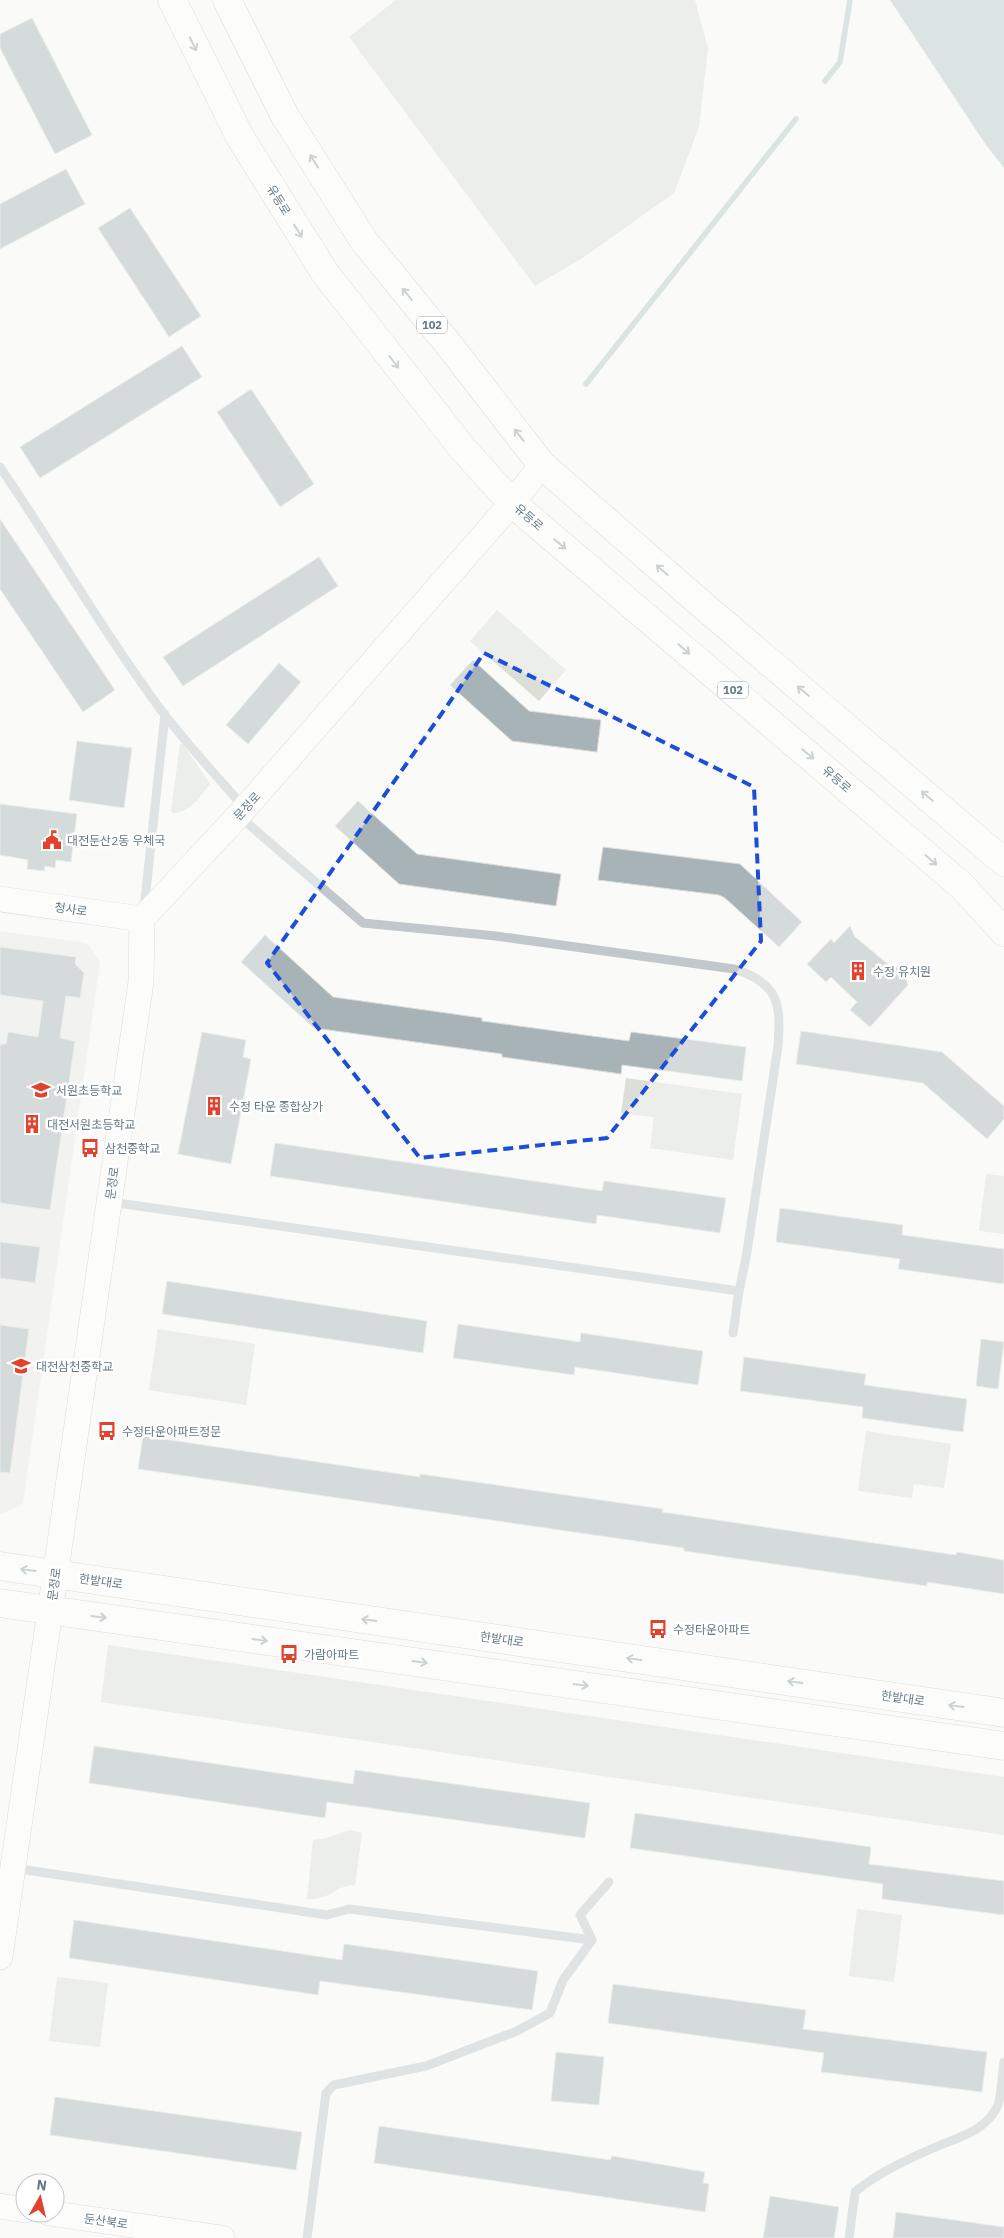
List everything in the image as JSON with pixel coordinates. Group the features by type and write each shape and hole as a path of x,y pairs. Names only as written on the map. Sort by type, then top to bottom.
{"main road":[{"name":"유등로","path":"172,0 240,137 325,273 463,449 512,503 962,886 1004,932"},
{"name":"102","path":"227,0 285,116 364,242 449,345 542,465 699,602 1004,862"},
{"name":"문정로","path":"0,1957 141,982 142,919 242,812 512,503 542,465"},
{"name":"청사로","path":"0,899 142,919"},
{"name":"한밭대로","path":"0,1566 1004,1713"},
{"path":"0,1602 1004,1746"},
{"path":"0,2206 15,2208"},
{"name":"둔산북로","path":"65,2215 222,2238"}],"lane":[{"path":"0,467 108,633 165,714 242,812 363,923 496,936 734,969 753,975 765,983 774,994 778,1006 780,1026 746,1258 733,1333"},
{"path":"142,919 165,714"},
{"path":"109,1202 739,1291"},
{"path":"13,1868 327,1915 349,1909 592,1940"},
{"path":"592,1940 580,1915 609,1882"},
{"path":"307,2238 326,2093 334,2085 426,2066 517,2031 537,2021 550,2013 562,1980 592,1940"},
{"path":"849,2238 855,2192 874,2177 933,2148 969,2134 988,2121 998,2106 1004,2062"}],"highlighted area":[{"path":"484,653 754,787 761,941 607,1138 420,1158 267,963"}],"shaded area":[{"path":"396,0 695,0 708,48 699,127 674,193 584,257 535,286 349,37"},
{"path":"890,0 1004,0 1004,168 986,145"},
{"path":"497,610 566,670 539,701 470,641"},
{"path":"180,744 183,744 210,784 189,807 173,813 171,811"},
{"name":"서원초등학교","path":"0,931 87,943 100,962 23,1504 0,1515"},
{"path":"626,1078 742,1094 733,1160 650,1148 654,1117 621,1113"},
{"path":"986,1174 1004,1176 1004,1234 979,1231"},
{"path":"158,1329 255,1344 246,1405 149,1390"},
{"path":"866,1431 951,1444 944,1488 914,1484 912,1498 858,1491"},
{"path":"108,1645 1004,1777 1004,1835 101,1702"},
{"path":"350,1830 362,1833 355,1885 342,1887 321,1898 307,1899 313,1840 323,1839"},
{"path":"857,1909 902,1915 894,1982 849,1976"},
{"path":"57,1977 108,1983 100,2047 49,2041"}],"building":[{"path":"32,18 92,135 55,154 0,48 0,34"},
{"path":"66,169 85,204 0,249 0,204"},
{"path":"130,208 201,316 169,337 98,228"},
{"path":"182,346 202,377 40,478 20,447"},
{"path":"251,389 314,484 280,507 217,412"},
{"path":"0,519 115,690 83,712 0,589"},
{"path":"319,557 338,586 183,686 163,657"},
{"path":"473,660 529,711 601,720 597,752 512,741 450,685"},
{"path":"279,663 301,682 248,744 226,725"},
{"path":"77,741 132,748 124,808 69,800"},
{"path":"358,801 417,854 561,874 556,906 399,884 335,826"},
{"name":"대전둔산2동 우체국","path":"0,804 77,814 71,862 56,860 55,868 45,866 44,871 27,869 28,860 0,855"},
{"path":"603,847 740,864 802,922 779,947 725,898 719,895 598,880"},
{"name":"수정 유치원","path":"850,926 855,937 894,969 896,967 904,974 908,985 870,1027 850,1010 857,1002 831,977 826,982 807,964 831,939 834,943"},
{"path":"265,935 333,997 482,1018 482,1021 629,1041 631,1032 746,1047 742,1081 622,1065 621,1074 502,1057 502,1054 314,1028 241,962"},
{"name":"서원초등학교","path":"0,947 76,957 75,964 84,973 80,998 66,996 60,1038 75,1041 50,1210 0,1203 0,1044 6,1044 8,1032 38,1037 43,1001 0,995"},
{"path":"801,1031 942,1052 1004,1106 1004,1119 987,1139 923,1083 796,1064"},
{"name":"수정 타운 종합상가","path":"202,1032 246,1040 243,1057 251,1059 231,1164 178,1154"},
{"path":"275,1143 602,1191 604,1181 726,1198 720,1233 597,1215 596,1224 270,1176"},
{"path":"780,1208 903,1225 902,1235 1004,1249 1004,1284 898,1269 900,1259 776,1242"},
{"path":"0,1242 40,1247 35,1283 0,1278"},
{"path":"167,1281 427,1321 423,1353 162,1314"},
{"path":"458,1324 580,1342 581,1333 703,1351 698,1385 575,1367 574,1375 453,1358"},
{"path":"0,1325 29,1329 10,1473 0,1472"},
{"path":"981,1339 1004,1342 998,1389 976,1386"},
{"path":"744,1357 866,1374 864,1385 967,1399 963,1432 862,1418 863,1407 740,1391"},
{"path":"143,1436 420,1477 420,1474 663,1509 662,1512 956,1555 957,1552 1004,1560 1004,1594 927,1582 927,1586 684,1551 684,1548 138,1469"},
{"path":"94,1746 353,1784 355,1770 590,1803 585,1838 327,1802 325,1818 89,1783"},
{"path":"635,1813 871,1847 869,1864 1004,1881 1004,1915 882,1899 883,1884 630,1848"},
{"path":"74,1920 342,1960 344,1944 538,1971 532,2010 320,1981 318,1995 69,1958"},
{"path":"613,1984 806,2010 803,2029 987,2052 982,2092 821,2072 824,2053 608,2023"},
{"path":"556,2052 604,2057 599,2105 551,2101"},
{"path":"55,2097 302,2132 296,2170 50,2135"},
{"path":"379,2126 610,2160 612,2156 705,2172 703,2183 709,2184 705,2212 374,2163"},
{"path":"770,2196 839,2207 834,2238 763,2238"},
{"path":"896,2212 1004,2227 1004,2238 893,2238"}],"waterway":[{"path":"825,81 840,62 850,0"},
{"path":"586,384 796,119"}],"place":[{"name":"대전둔산2동 우체국","path":"52,840"},
{"name":"수정 유치원","path":"858,971"},
{"name":"서원초등학교","path":"41,1090"},
{"name":"수정 타운 종합상가","path":"214,1106"},
{"name":"대전서원초등학교","path":"32,1124"},
{"name":"삼천중학교","path":"90,1148"},
{"name":"대전삼천중학교","path":"21,1366"},
{"name":"수정타운아파트정문","path":"107,1431"},
{"name":"수정타운아파트","path":"658,1629"},
{"name":"가람아파트","path":"289,1654"}]}
